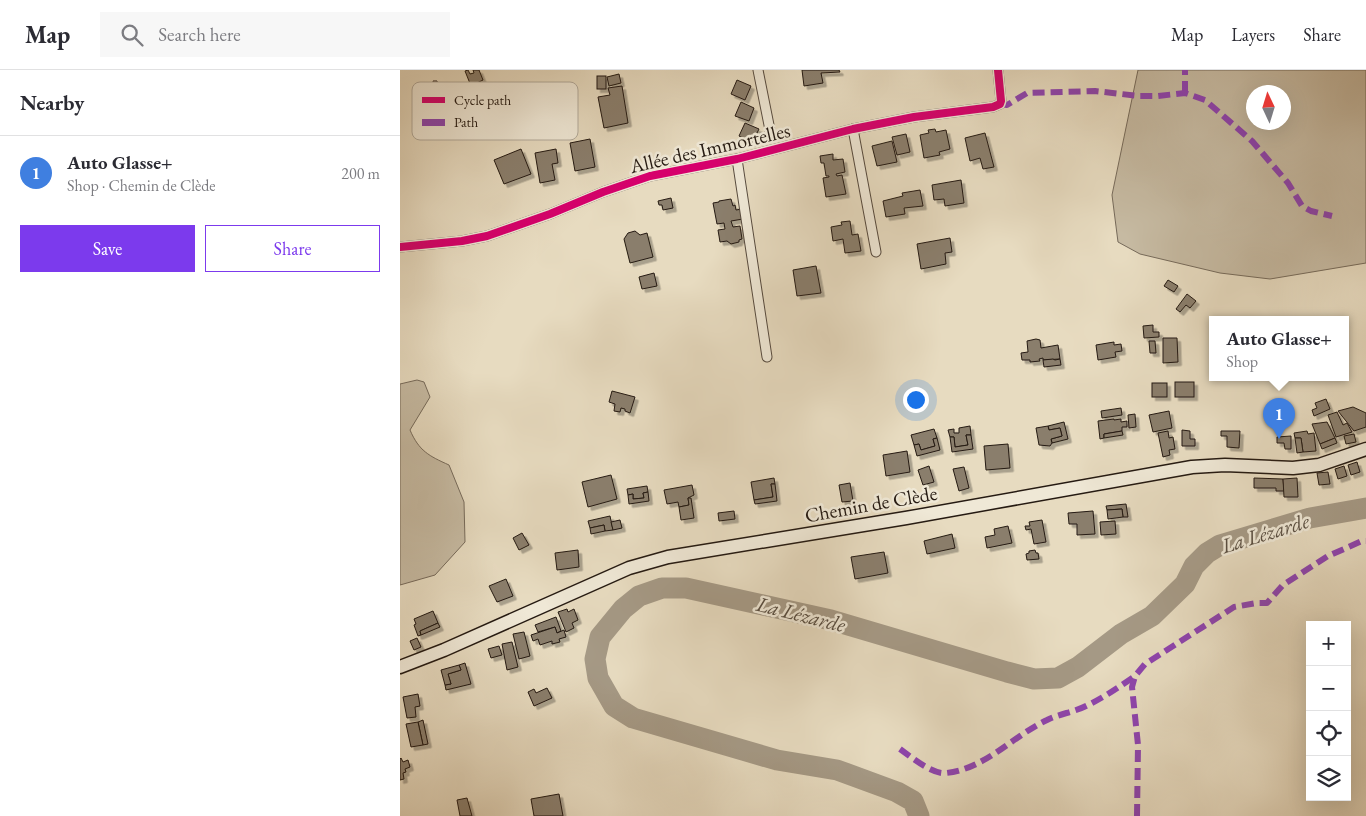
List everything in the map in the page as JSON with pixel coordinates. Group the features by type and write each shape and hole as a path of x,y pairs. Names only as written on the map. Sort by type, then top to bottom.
{"main road":[{"name":"Chemin de Clède","path":"400,667 444,650 628,568 668,557 916,516 1192,467 1225,465 1293,468 1319,465 1366,449"}],"street":[{"path":"758,70 771,134"},
{"name":"Allée des Immortelles","path":"400,247 462,241 488,236 650,176 737,160 853,129 914,117 993,107 1000,104 1001,95 998,70"},
{"path":"853,129 876,252"},
{"path":"737,160 767,357"}],"shaded area":[{"path":"1138,70 1366,70 1366,263 1270,279 1220,273 1140,254 1118,242 1112,195"},
{"path":"417,380 424,382 430,397 410,430 417,443 425,452 449,465 464,502 465,542 435,575 400,585 400,384"}],"building":[{"path":"468,70 470,74 474,73 473,70 479,70 483,80 469,82 465,71"},
{"path":"802,70 839,70 840,72 821,73 823,83 804,86"},
{"path":"619,74 621,83 609,86 607,77"},
{"path":"597,76 606,76 606,89 597,89"},
{"path":"737,80 751,86 745,100 731,94"},
{"path":"622,86 628,123 604,128 598,97 610,95 608,88"},
{"path":"741,102 754,108 749,121 735,116"},
{"path":"745,123 759,129 752,143 739,136"},
{"path":"935,129 936,132 946,130 950,149 939,152 940,155 924,158 920,135 929,133 928,130"},
{"path":"985,133 994,167 983,169 980,158 970,161 965,138"},
{"path":"906,134 910,152 897,155 892,137"},
{"path":"590,139 595,167 575,171 570,143"},
{"path":"892,141 897,162 877,166 872,146"},
{"path":"521,149 531,174 504,184 494,160"},
{"path":"556,149 558,163 552,164 555,180 540,183 535,153"},
{"path":"833,154 833,160 843,159 845,172 836,174 837,176 842,175 846,194 826,197 823,178 829,176 826,176 824,163 821,163 820,156"},
{"path":"961,180 964,203 945,206 944,199 934,200 932,185"},
{"path":"920,190 923,206 904,208 905,214 886,217 883,201 903,196 902,193"},
{"path":"671,198 673,208 663,210 662,205 659,205 658,201"},
{"path":"731,199 736,210 742,209 743,219 731,221 733,227 740,226 742,239 731,244 727,241 720,242 718,230 725,229 724,223 717,224 713,203"},
{"path":"850,221 852,235 858,234 861,251 845,253 843,239 833,241 831,227 842,225 841,222"},
{"path":"635,231 640,235 647,233 653,257 630,263 624,239 628,233"},
{"path":"950,238 952,252 945,253 946,264 921,269 917,244"},
{"path":"816,266 821,293 797,296 793,270"},
{"path":"654,273 657,286 642,289 639,277"},
{"path":"1168,280 1178,286 1174,292 1164,286"},
{"path":"1187,294 1196,301 1190,308 1186,305 1180,312 1176,309"},
{"path":"1153,325 1153,332 1159,332 1159,337 1144,338 1143,326"},
{"path":"1163,338 1177,338 1178,362 1163,363"},
{"path":"1040,340 1041,348 1058,345 1060,359 1043,360 1043,358 1039,359 1040,361 1030,362 1030,360 1022,360 1021,353 1028,352 1027,341"},
{"path":"1149,341 1155,341 1156,353 1150,353"},
{"path":"1114,342 1114,345 1121,344 1122,351 1115,352 1116,357 1098,360 1096,345"},
{"path":"1060,359 1061,365 1044,367 1043,360"},
{"path":"1175,382 1194,382 1194,397 1175,397"},
{"path":"1152,383 1167,383 1167,397 1152,397"},
{"path":"612,391 635,397 630,413 621,408 620,412 614,411 615,404 609,402"},
{"path":"1326,399 1330,409 1314,416 1312,410 1317,408 1315,403"},
{"path":"1353,407 1366,413 1366,427 1354,431 1338,411"},
{"path":"1121,408 1122,415 1102,418 1101,411"},
{"path":"1169,411 1172,428 1153,432 1149,415"},
{"path":"1337,412 1343,425 1347,423 1352,432 1336,437 1328,415"},
{"path":"1135,414 1136,427 1129,428 1128,415"},
{"path":"1121,419 1121,422 1127,421 1127,427 1122,427 1122,431 1104,434 1104,438 1100,439 1098,421"},
{"path":"1064,422 1068,439 1052,443 1051,439 1062,436 1060,428 1049,430 1048,426"},
{"path":"1327,422 1335,438 1320,444 1312,424"},
{"path":"970,426 971,435 966,435 968,445 955,447 954,437 950,437 948,430 954,429 954,433 959,433 959,428"},
{"path":"1048,426 1049,430 1060,428 1062,436 1051,439 1052,443 1050,446 1039,445 1036,428"},
{"path":"934,429 937,438 933,439 935,446 921,450 919,444 914,445 911,435"},
{"path":"1182,430 1190,431 1190,439 1195,439 1195,446 1182,446"},
{"path":"1122,431 1123,435 1104,438 1104,434"},
{"path":"1168,431 1169,438 1173,437 1175,449 1169,450 1170,455 1163,457 1158,433"},
{"path":"1221,431 1240,431 1239,448 1227,447 1227,436 1221,436"},
{"path":"1307,431 1308,434 1314,433 1316,451 1303,452 1301,438 1295,438 1294,433"},
{"path":"1354,434 1356,442 1346,444 1344,436"},
{"path":"966,435 971,435 973,449 952,452 950,437 954,437 955,447 968,445"},
{"path":"1291,436 1291,449 1285,449 1284,443 1277,443 1277,437"},
{"path":"937,438 940,450 917,456 914,445 919,444 921,450 935,446 933,439"},
{"path":"1295,438 1301,438 1303,452 1297,453"},
{"path":"1335,438 1337,443 1322,449 1320,444"},
{"path":"1008,444 1010,468 986,470 984,446"},
{"path":"907,451 910,472 886,476 883,455"},
{"path":"1357,462 1360,472 1351,475 1348,465"},
{"path":"929,466 934,482 923,485 918,470"},
{"path":"1344,466 1347,476 1338,479 1335,469"},
{"path":"964,467 969,488 959,491 953,469"},
{"path":"1328,472 1330,484 1319,485 1317,473"},
{"path":"611,475 617,499 588,507 582,482"},
{"path":"774,478 775,484 771,484 773,497 754,500 751,482"},
{"path":"1254,478 1283,479 1284,491 1276,491 1276,488 1254,488"},
{"path":"1297,478 1298,497 1284,497 1283,479"},
{"path":"850,483 853,501 842,502 839,485"},
{"path":"771,484 775,484 777,501 755,504 754,500 773,497"},
{"path":"692,485 694,495 688,498 689,505 679,507 678,502 667,504 664,490"},
{"path":"647,486 648,492 643,493 644,498 633,499 633,494 628,495 627,489"},
{"path":"648,492 649,501 629,504 628,495 633,494 633,499 644,498 643,493"},
{"path":"688,498 691,498 694,518 681,520 679,507 689,505"},
{"path":"1126,504 1128,517 1123,517 1122,509 1107,510 1106,506"},
{"path":"1122,509 1123,517 1108,519 1107,510"},
{"path":"734,511 735,519 719,521 718,513"},
{"path":"1093,511 1095,534 1077,535 1077,524 1069,524 1068,513"},
{"path":"610,516 613,530 605,531 604,525 590,528 588,521"},
{"path":"620,520 622,528 613,530 611,522"},
{"path":"1042,520 1046,542 1034,544 1031,529 1026,530 1025,526 1030,526 1029,522"},
{"path":"1115,521 1116,534 1101,535 1100,522"},
{"path":"604,525 605,531 591,534 590,528"},
{"path":"1008,526 1012,543 987,548 985,537 995,535 994,529"},
{"path":"522,533 529,545 519,550 513,538"},
{"path":"952,534 955,548 927,554 924,541"},
{"path":"578,550 579,567 557,570 555,553"},
{"path":"1035,550 1038,553 1039,559 1027,560 1026,554 1029,551"},
{"path":"884,552 888,573 855,579 851,557"},
{"path":"506,579 513,596 497,602 489,586"},
{"path":"567,609 568,612 574,609 578,620 572,623 574,628 566,632 558,612"},
{"path":"433,611 438,623 420,631 421,635 418,636 414,619"},
{"path":"556,617 561,631 557,633 555,627 538,632 535,625"},
{"path":"438,623 440,627 421,635 420,631"},
{"path":"555,627 557,633 564,630 566,637 559,639 560,642 552,644 552,641 540,645 538,639 533,641 531,635"},
{"path":"524,632 530,656 519,659 513,634"},
{"path":"417,638 421,647 414,650 410,641"},
{"path":"512,642 518,667 507,670 502,644"},
{"path":"499,646 502,655 491,658 488,649"},
{"path":"465,663 471,684 446,690 445,685 451,684 448,674 461,670 459,665"},
{"path":"459,665 461,670 448,674 451,684 445,685 441,670"},
{"path":"547,688 552,698 534,706 528,692 534,689 536,693"},
{"path":"418,694 420,706 415,707 416,717 407,718 403,697"},
{"path":"423,720 428,744 423,745 418,722"},
{"path":"418,722 423,745 411,747 406,724"},
{"path":"400,759 403,762 408,760 410,767 405,769 406,772 403,773 404,779 400,780"},
{"path":"559,794 563,816 534,816 531,799"},
{"path":"467,798 472,816 460,816 457,800"}],"waterway":[{"name":"La Lézarde","path":"919,816 913,801 897,792 837,770 777,760 633,718 614,706 598,678 595,659 600,637 623,609 639,596 662,588 686,588 831,620 1034,679 1058,678 1078,667 1121,634 1152,616 1185,584 1194,566 1207,553 1220,545 1310,518 1366,508"}],"marked path":[{"path":"1185,70 1185,93"},
{"path":"1000,104 1007,105 1027,93 1095,91 1139,96 1185,93 1205,100 1252,141 1288,183 1302,206 1311,211 1332,216"},
{"path":"1137,816 1138,745 1132,687 1135,676 1145,664 1234,607 1267,603 1283,585 1328,556 1366,541"},
{"path":"900,749 922,765 935,771 946,773 960,770 986,759 1047,720 1092,703 1135,676"}],"cycle path":[{"path":"400,247 462,241 487,236 650,176 737,159 853,129 914,117 993,107 1000,104 1001,101 998,70"}],"place":[{"name":"Auto Glasse+","path":"1279,439"}]}
